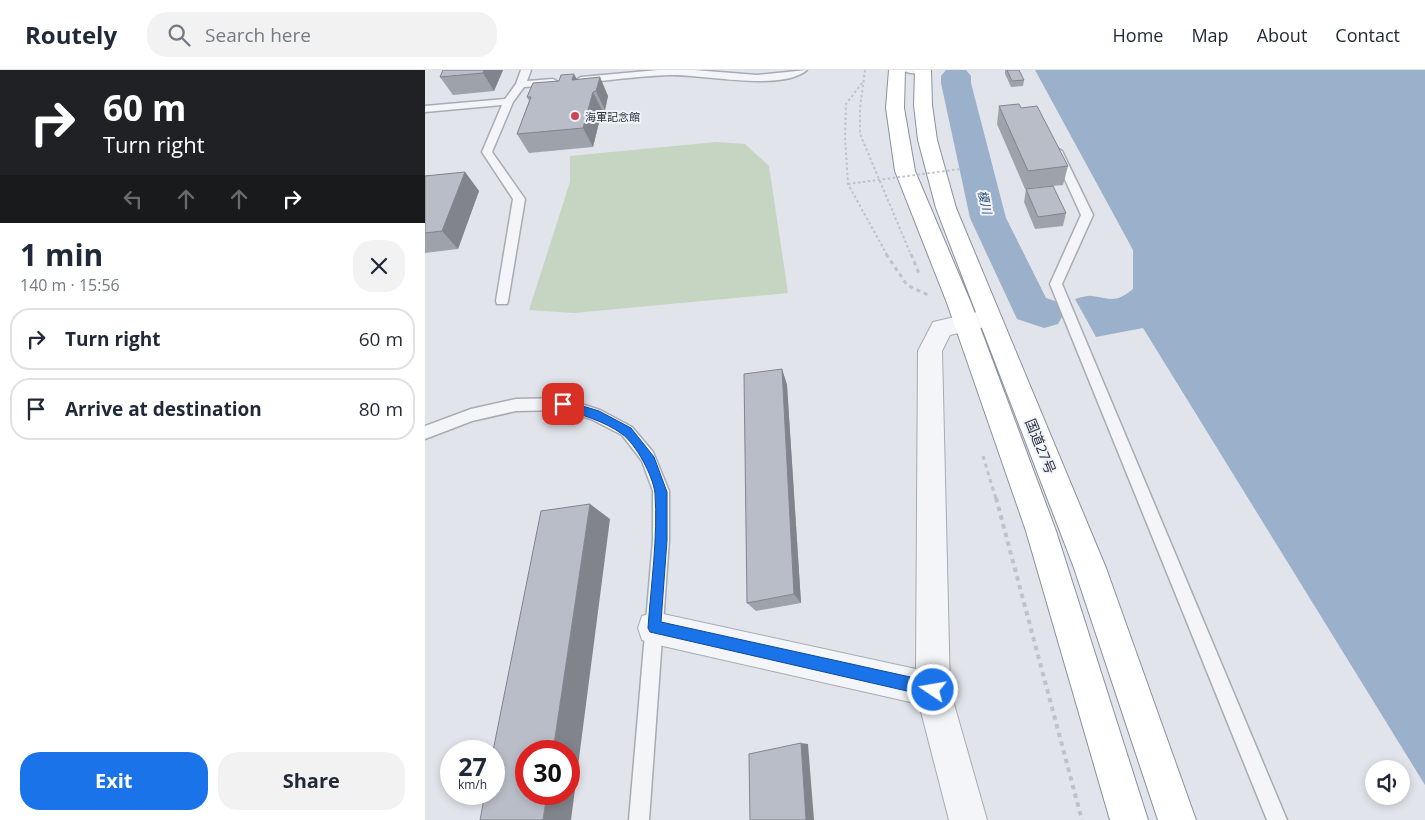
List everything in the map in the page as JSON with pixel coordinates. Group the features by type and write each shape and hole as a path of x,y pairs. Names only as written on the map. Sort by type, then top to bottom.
{"highway":[{"name":"国道27号","path":"912,70 923,106 930,159 1129,820"},
{"name":"国道27号","path":"978,320 1089,568 1177,820"}],"street":[{"path":"969,820 933,690 929,351 942,328 978,320"},
{"path":"654,628 933,690"}],"lane":[{"path":"502,301 519,199 487,152 508,102 521,84 526,70"},
{"path":"521,84 681,72 755,79 788,76 803,70"},
{"path":"425,109 508,102"},
{"path":"1050,137 1087,215 1056,284 1277,820"},
{"path":"425,434 471,415 516,405 563,404 595,414 627,431 648,457 661,492 661,540 639,820"}],"path":[{"path":"863,83 845,104 848,184 892,265 907,285 928,295"},
{"path":"848,184 961,170"},
{"path":"981,450 993,487 1082,820"}],"green space":[{"path":"716,142 745,144 769,166 788,293 574,313 529,310 570,182 570,156"}],"water":[{"path":"1035,70 1425,70 1425,785 1143,328 1096,337 1075,299 1090,296 1114,299 1133,289 1133,250"}],"building":[{"path":"443,70 484,70 483,73 440,77"},
{"path":"1007,70 1019,70 1024,80 1012,81"},
{"path":"574,74 572,80 600,77 596,91 593,92 583,128 517,134 531,97 527,97 533,83 559,81 561,75"},
{"path":"1019,104 1021,108 1037,106 1068,166 1028,171 999,106"},
{"path":"465,172 442,231 425,233 425,176"},
{"path":"1053,186 1066,213 1038,217 1026,189"},
{"path":"782,369 794,594 747,603 744,374"},
{"path":"590,504 555,740 515,740 515,805 545,805 543,820 480,820 483,805 505,805 505,740 495,740 541,511"},
{"path":"801,743 806,820 750,820 749,754"}],"waterway":[{"name":"榎川","path":"956,76 956,83 988,218 1031,308 1044,313"}],"place":[{"name":"海軍記念館","path":"575,116"}],"route":[{"path":"563,404 595,414 627,431 648,457 661,492 661,540 654,628 933,690"}]}
